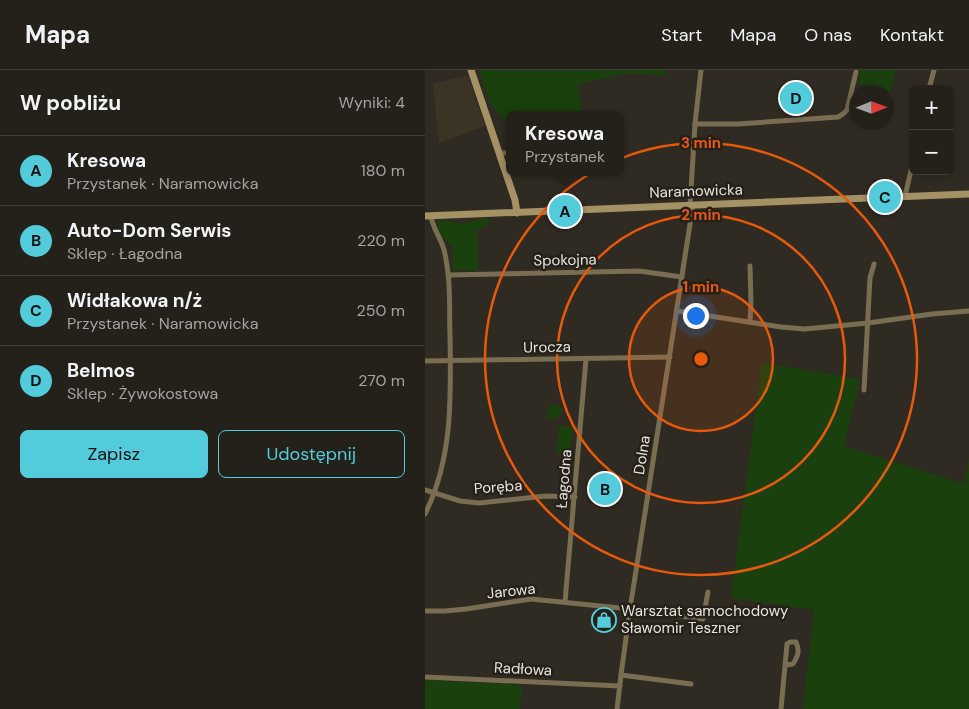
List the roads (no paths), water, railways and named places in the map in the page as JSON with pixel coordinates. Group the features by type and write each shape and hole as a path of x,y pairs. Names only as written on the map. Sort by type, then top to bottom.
{"street":[{"path":"471,70 506,173"},
{"name":"Dolna","path":"617,709 682,277 691,206 695,124 701,70"},
{"path":"930,85 934,70"},
{"path":"695,124 738,124 838,117 847,110 856,72"},
{"path":"499,153 506,153"},
{"path":"905,196 910,175"},
{"path":"507,176 516,202 517,213"},
{"name":"Naramowicka","path":"428,216 969,194"},
{"path":"425,514 434,493 443,462 451,398 449,275 445,252 428,216"},
{"path":"864,390 870,278 874,264"},
{"path":"750,266 750,322"},
{"name":"Spokojna","path":"449,275 639,271 682,277"},
{"path":"677,311 799,329 969,311"},
{"name":"Urocza","path":"425,361 670,357"},
{"name":"Łagodna","path":"565,602 586,359"},
{"name":"Poręba","path":"425,490 460,501 479,503 546,496 575,497"},
{"name":"Jarowa","path":"425,611 475,608 525,599 631,608 703,619 708,592"},
{"path":"781,709 785,665"},
{"path":"621,674 691,684"},
{"name":"Radłowa","path":"425,676 620,686"}],"place":[{"name":"Belmos","path":"796,98"},
{"name":"Widłakowa n/ż","path":"885,197"},
{"name":"Kresowa","path":"565,211"},
{"name":"Auto-Dom Serwis","path":"605,489"},
{"name":"Warsztat samochodowy Sławomir Teszner","path":"604,620"}]}
